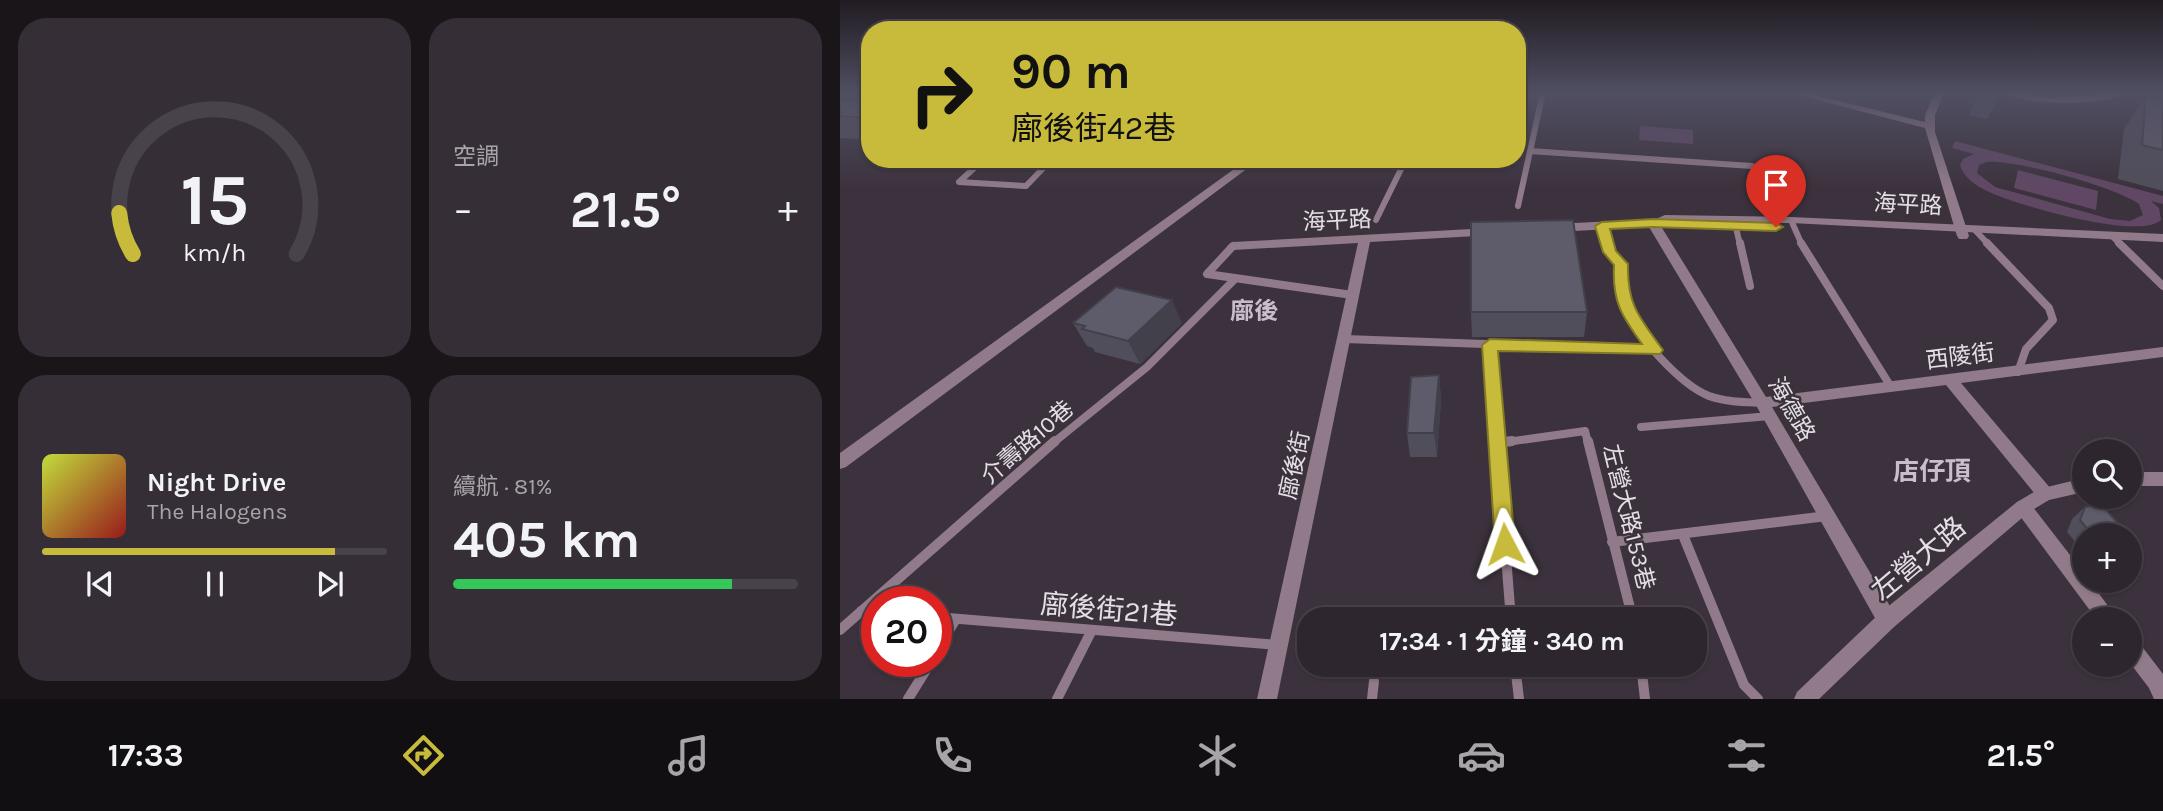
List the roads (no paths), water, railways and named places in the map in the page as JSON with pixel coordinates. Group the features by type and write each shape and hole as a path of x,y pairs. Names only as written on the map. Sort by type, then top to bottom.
{"street":[{"path":"1924,125 1930,126 1969,233"},
{"path":"840,462 1243,168"},
{"name":"海平路","path":"1538,229 1653,223 1736,223 2117,240 2163,238"},
{"name":"海德路","path":"1653,223 1766,409 1887,620"},
{"name":"海平路","path":"1233,246 1364,241 1499,231"},
{"name":"海平路","path":"2117,240 2163,247"},
{"name":"廍後街","path":"1266,699 1364,241"},
{"name":"西陵街","path":"1766,409 1891,387 2163,352"},
{"path":"1950,380 2045,495"},
{"path":"2142,479 2163,479"},
{"name":"左營大路","path":"1804,699 1887,620 2023,507 2045,495 2072,488"},
{"path":"2023,507 2099,607"},
{"path":"2142,663 2156,681 2163,697"}],"lane":[{"path":"1518,206 1536,125"},
{"path":"1530,151 1752,166"},
{"path":"974,168 959,182 1026,186 1043,168"},
{"path":"1376,220 1402,168"},
{"path":"1736,223 1750,286"},
{"path":"1793,224 1806,255 1891,387"},
{"path":"1602,226 1609,252 1621,264 1620,287 1627,312 1655,350 1699,391 1766,409"},
{"path":"1969,233 2049,308 2053,320 2026,349 2018,372"},
{"path":"2117,240 2163,286"},
{"path":"1233,246 1207,274 1352,295"},
{"name":"介壽路10巷","path":"890,586 1064,433 1147,367 1235,279"},
{"path":"1345,339 1655,350"},
{"path":"1490,345 1510,607"},
{"path":"1641,427 1766,409"},
{"name":"左營大路153巷","path":"1497,443 1586,431 1630,607"},
{"path":"1612,542 1827,516"},
{"path":"1683,535 1744,685 1758,699"},
{"name":"介壽路10巷","path":"840,629 861,611"},
{"name":"廍後街21巷","path":"952,619 1278,645"},
{"path":"952,626 956,619"},
{"path":"1057,699 1092,630"},
{"path":"908,699 922,677"},
{"path":"1516,677 1519,699"},
{"path":"1642,677 1645,699"},
{"path":"1372,699 1374,681"}],"district":[{"name":"廍後","path":"1254,311"},
{"name":"店仔頂","path":"1932,471"}]}
